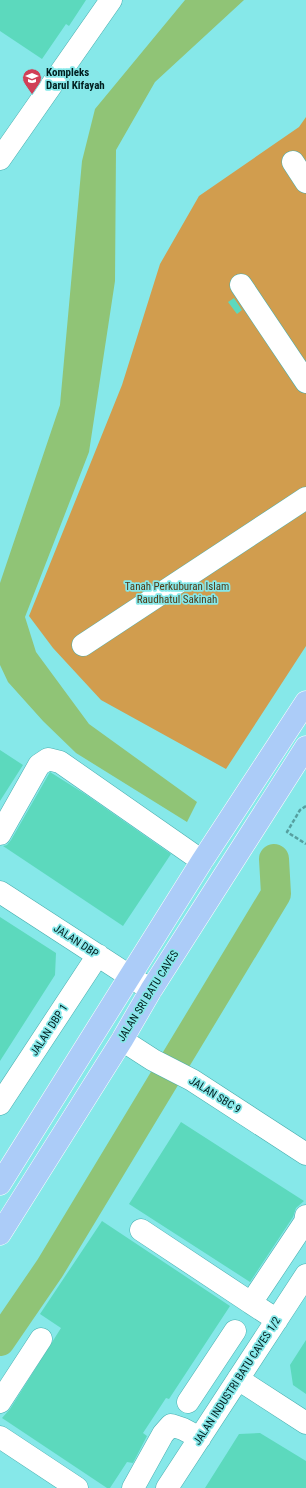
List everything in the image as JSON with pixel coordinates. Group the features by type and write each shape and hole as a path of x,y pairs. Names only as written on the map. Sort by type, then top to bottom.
{"main road":[{"path":"0,1184 202,861 306,702"},
{"name":"JALAN SRI BATU CAVES","path":"0,1234 122,1040 151,990 303,757"}],"street":[{"path":"0,159 111,0"},
{"path":"292,162 306,182"},
{"path":"241,285 306,382"},
{"path":"83,645 306,498"},
{"path":"276,747 303,757"},
{"path":"0,834 39,765 48,759 60,762 202,861"},
{"name":"JALAN DBP","path":"0,892 151,990"},
{"name":"JALAN DBP 1","path":"0,1104 98,955"},
{"name":"JALAN SBC 9","path":"122,1040 153,1060 192,1080 306,1154"},
{"path":"251,1303 306,1223 306,1216"},
{"path":"141,1230 277,1320"},
{"name":"JALAN INDUSTRI BATU CAVES 1/2","path":"168,1488 306,1275"},
{"path":"220,1407 191,1397 235,1330"},
{"path":"0,1402 41,1339"},
{"path":"219,1353 241,1374 306,1423"},
{"path":"133,1488 163,1434 171,1425 183,1429 200,1438"},
{"path":"0,1437 77,1488"},
{"path":"0,1456 52,1488"}],"path":[{"path":"306,806 300,810 286,832 306,844"}],"green space":[{"name":"Tanah Perkuburan Islam Raudhatul Sakinah","path":"306,117 306,646 226,769 101,700 53,648 29,616 122,385 160,264 199,196 299,127"}],"shaded area":[{"path":"185,0 244,0 155,82 116,150 115,281 89,452 25,617 36,652 89,724 197,802 187,822 76,753 43,721 8,682 0,665 0,583 60,405 82,161 95,109"}],"building":[{"path":"0,0 86,0 69,26 66,24 42,59 0,31"},
{"path":"234,298 242,310 237,314 228,302"},
{"path":"0,750 23,765 0,801"},
{"path":"50,772 85,794 171,854 123,926 3,846 7,845 11,840"},
{"path":"0,917 56,953 55,975 0,1061"},
{"path":"181,1122 304,1201 296,1208 293,1217 250,1282 129,1204"},
{"path":"102,1221 230,1306 169,1399 166,1398 143,1433 147,1436 133,1463 127,1462 110,1488 107,1488 2,1418 10,1409 61,1328 40,1314"},
{"path":"306,1340 306,1394 293,1385 290,1365"},
{"path":"260,1433 306,1461 306,1488 205,1488 239,1434"}],"waterway":[{"path":"0,1341 50,1268 276,894 274,859"}],"place":[{"name":"Kompleks Darul Kifayah","path":"32,95"}]}
